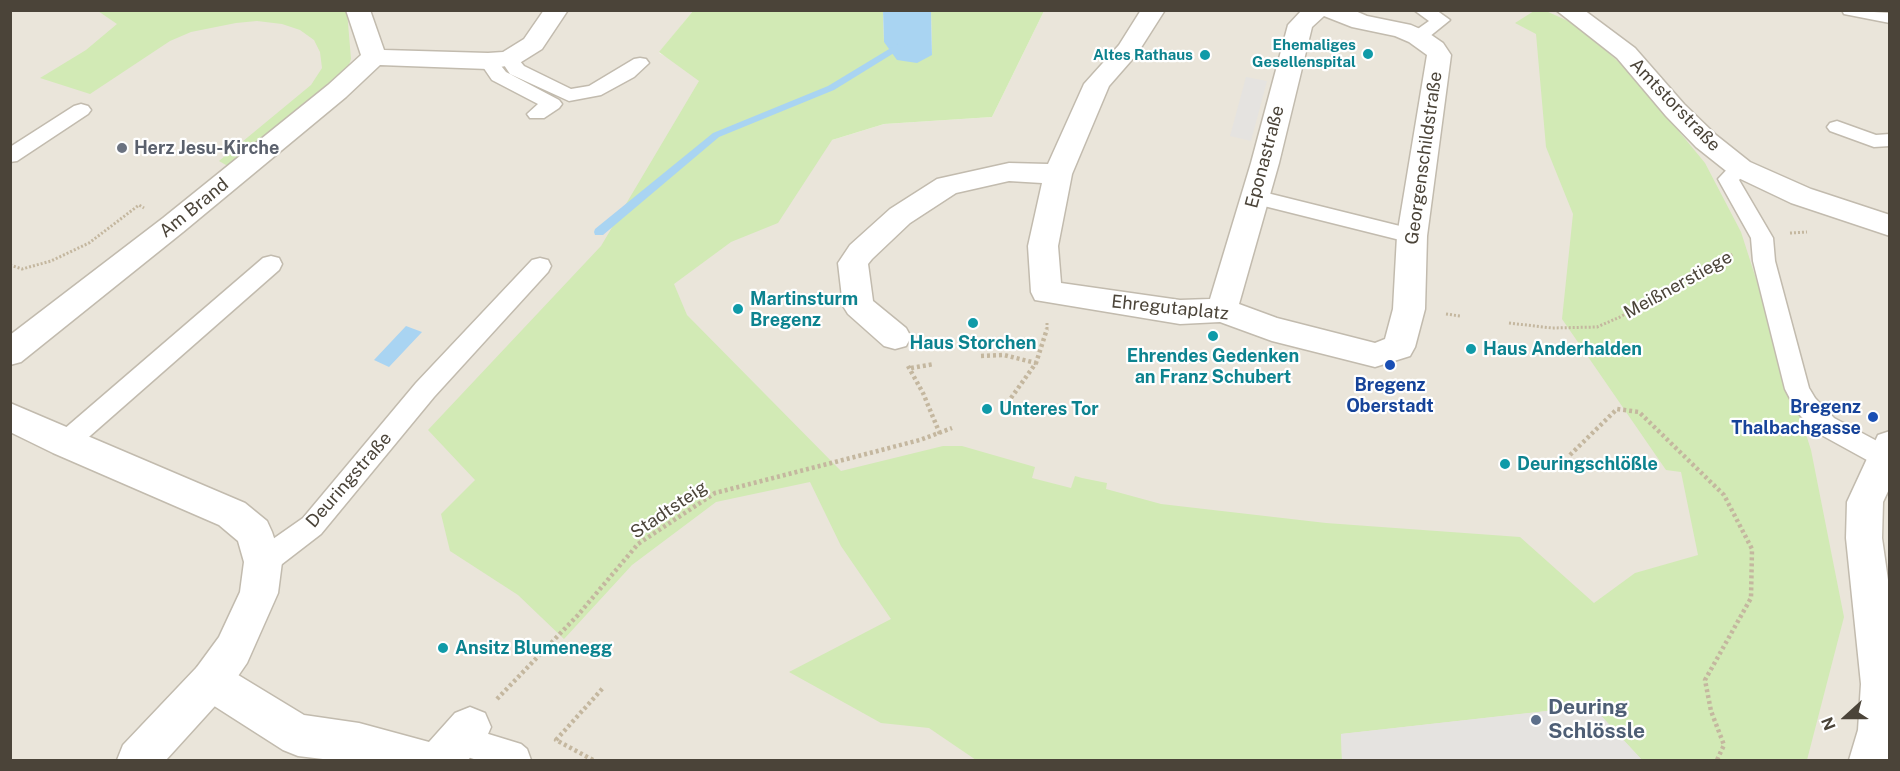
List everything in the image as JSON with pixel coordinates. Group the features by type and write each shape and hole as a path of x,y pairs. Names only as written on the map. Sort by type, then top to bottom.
{"street":[{"path":"358,10 374,57 498,60 533,44 556,10"},
{"path":"1046,292 1043,246 1058,174 1097,84 1128,49 1153,10"},
{"name":"Eponastraße","path":"1222,310 1255,197 1300,25 1316,10"},
{"name":"Georgenschildstraße","path":"1331,10 1361,22 1402,30 1418,37 1434,48 1439,55 1412,236 1409,309"},
{"name":"Amtstorstraße","path":"1568,10 1626,53 1675,110 1706,141 1740,168 1801,195 1890,226"},
{"name":"Am Brand","path":"10,353 173,225 337,91 374,57"},
{"path":"895,338 859,306 853,263 861,252 900,216 947,186 1009,172 1058,174"},
{"name":"Ehregutaplatz","path":"1046,292 1180,312 1222,310 1272,329 1375,355 1399,347 1409,309"},
{"path":"10,416 65,443 232,514 254,532 263,562 259,593 233,650 212,681 138,760"},
{"path":"1870,760 1879,730 1881,684 1864,538 1865,502 1887,452"},
{"path":"212,681 298,735 359,744 421,760"}],"lane":[{"path":"1418,37 1441,20 1422,10"},
{"path":"1850,10 1890,18"},
{"path":"498,60 569,95 594,91 640,63"},
{"path":"498,60 499,76 552,104 537,114"},
{"path":"10,156 81,110"},
{"path":"1837,127 1874,141 1890,140"},
{"path":"1740,168 1728,179 1762,238 1764,261 1797,390 1806,405 1825,425 1887,452"},
{"path":"1255,197 1412,236"},
{"path":"65,443 271,264"},
{"name":"Deuringstraße","path":"263,562 312,526 425,390 540,266"},
{"path":"457,743 510,755 516,760"}],"path":[{"path":"10,265 22,269 51,261 89,243 139,205 161,221 173,225"},
{"name":"Meißnerstiege","path":"1509,323 1552,328 1597,327 1620,318 1762,238"},
{"path":"1011,398 1036,363 1047,332 1046,292"},
{"path":"981,356 1004,355 1036,363"},
{"path":"909,368 934,364"},
{"path":"913,375 940,434"},
{"path":"1570,455 1617,409 1639,412 1724,495 1752,549 1751,598 1705,680 1711,711 1724,745 1717,760"},
{"name":"Stadtsteig","path":"457,743 578,615 638,544 715,493 940,434 952,428"},
{"path":"593,760 556,740 603,688"}],"shaded area":[{"path":"10,11 693,11 659,53 832,140 884,124 992,117 1044,11 1889,11 1889,760 11,760"},
{"path":"1246,77 1267,81 1251,141 1230,136"},
{"name":"Deuring Schlössle","path":"1592,706 1642,760 1342,760 1341,734"}],"green space":[{"path":"98,11 347,11 351,59 345,76 238,165 226,165 219,161 311,85 322,68 320,52 314,40 300,30 282,24 257,21 236,23 191,32 170,41 90,94 40,78 86,50 117,24"},
{"path":"693,11 883,11 884,42 932,55 931,11 1044,11 992,117 884,124 832,140 778,223 731,242 674,284 687,315 841,471 943,446 962,446 1035,467 1032,478 1071,488 1075,476 1107,483 1106,489 1161,504 1326,523 1520,537 1594,603 1635,573 1698,555 1681,472 1666,470 1562,319 1573,214 1546,147 1536,34 1515,23 1534,11 1546,11 1577,25 1630,72 1705,163 1741,232 1811,450 1844,617 1807,760 1642,760 1592,706 1341,734 1342,760 976,760 929,728 881,723 789,672 891,619 841,546 810,482 716,502 632,565 564,639 518,595 450,551 441,514 475,480 428,430 601,246 699,81 659,52"}],"water":[{"path":"883,11 931,11 932,55 917,63 897,60 884,42"},
{"path":"406,326 422,332 389,367 374,360"}],"waterway":[{"path":"599,232 716,135 831,88 904,43"}],"place":[{"name":"Ehemaliges Gesellenspital","path":"1368,54"},
{"name":"Altes Rathaus","path":"1205,55"},
{"name":"Herz Jesu-Kirche","path":"122,148"},
{"name":"Martinsturm Bregenz","path":"738,309"},
{"name":"Haus Storchen","path":"973,323"},
{"name":"Ehrendes Gedenken an Franz Schubert","path":"1213,336"},
{"name":"Haus Anderhalden","path":"1471,349"},
{"name":"Bregenz Oberstadt","path":"1390,365"},
{"name":"Unteres Tor","path":"987,409"},
{"name":"Bregenz Thalbachgasse","path":"1873,417"},
{"name":"Deuringschlößle","path":"1505,464"},
{"name":"Ansitz Blumenegg","path":"443,648"},
{"name":"Deuring Schlössle","path":"1536,720"}]}
